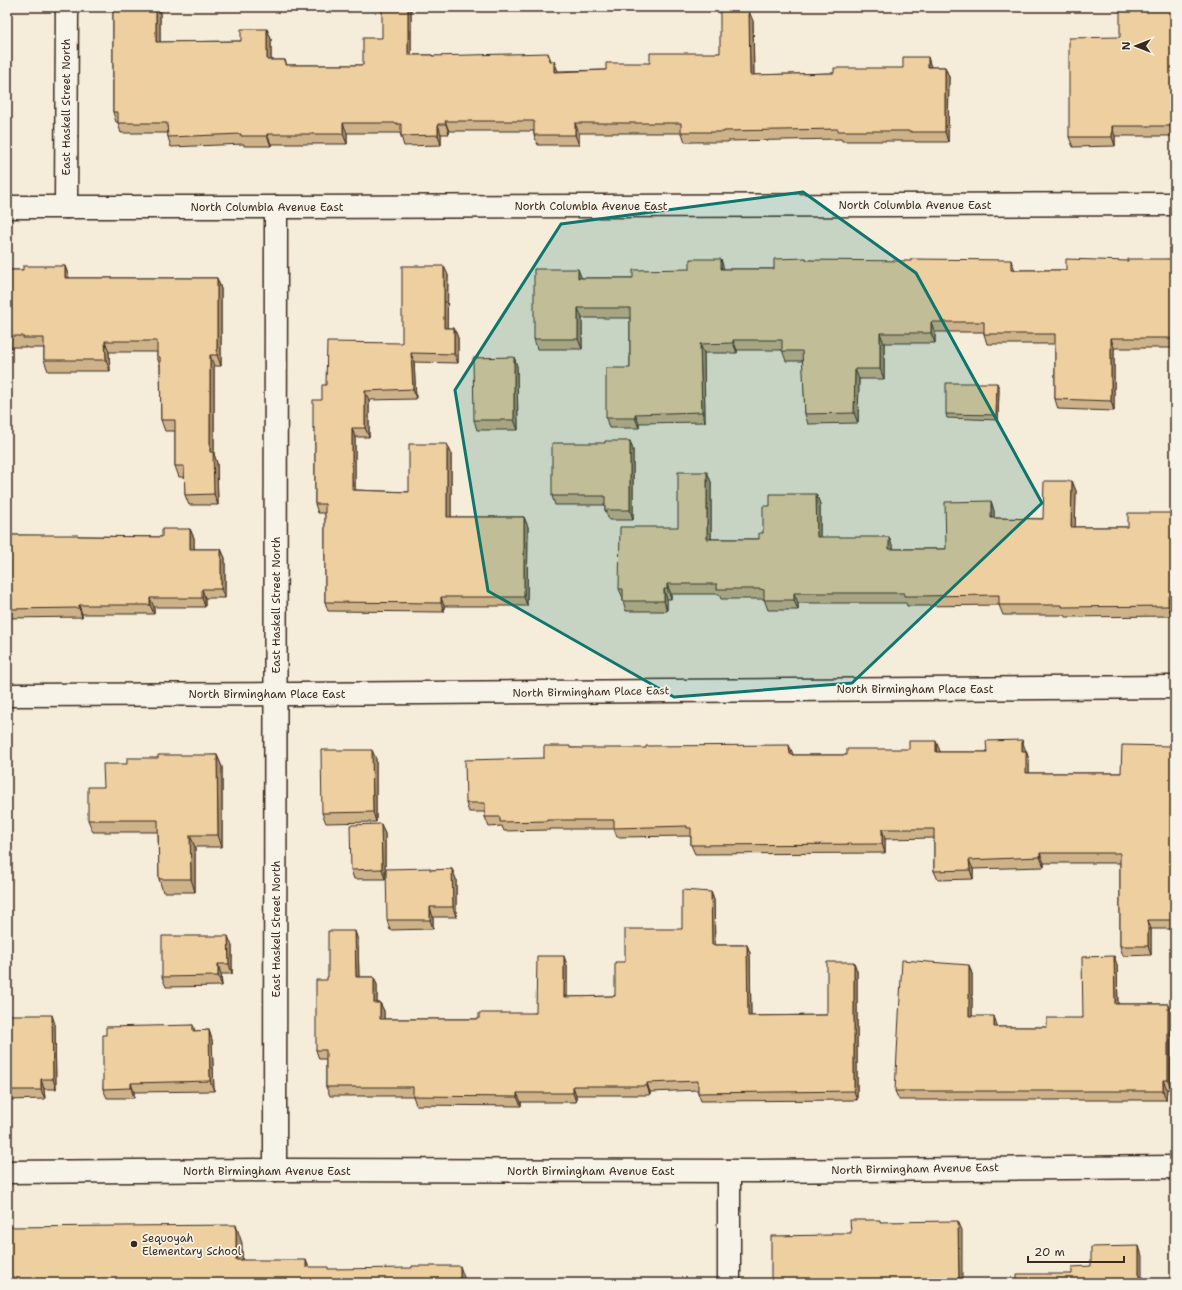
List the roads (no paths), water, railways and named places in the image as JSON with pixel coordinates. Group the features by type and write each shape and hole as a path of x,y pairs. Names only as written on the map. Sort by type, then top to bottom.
{"street":[{"name":"East Haskell Street North","path":"66,207 67,7"},
{"name":"North Columbia Avenue East","path":"7,207 1175,204"},
{"name":"East Haskell Street North","path":"275,1170 276,207"},
{"name":"North Birmingham Place East","path":"7,695 1175,687"},
{"name":"North Birmingham Avenue East","path":"7,1172 1175,1167"},
{"path":"729,1170 729,1283"}],"place":[{"name":"Sequoyah Elementary School","path":"134,1244"}]}
